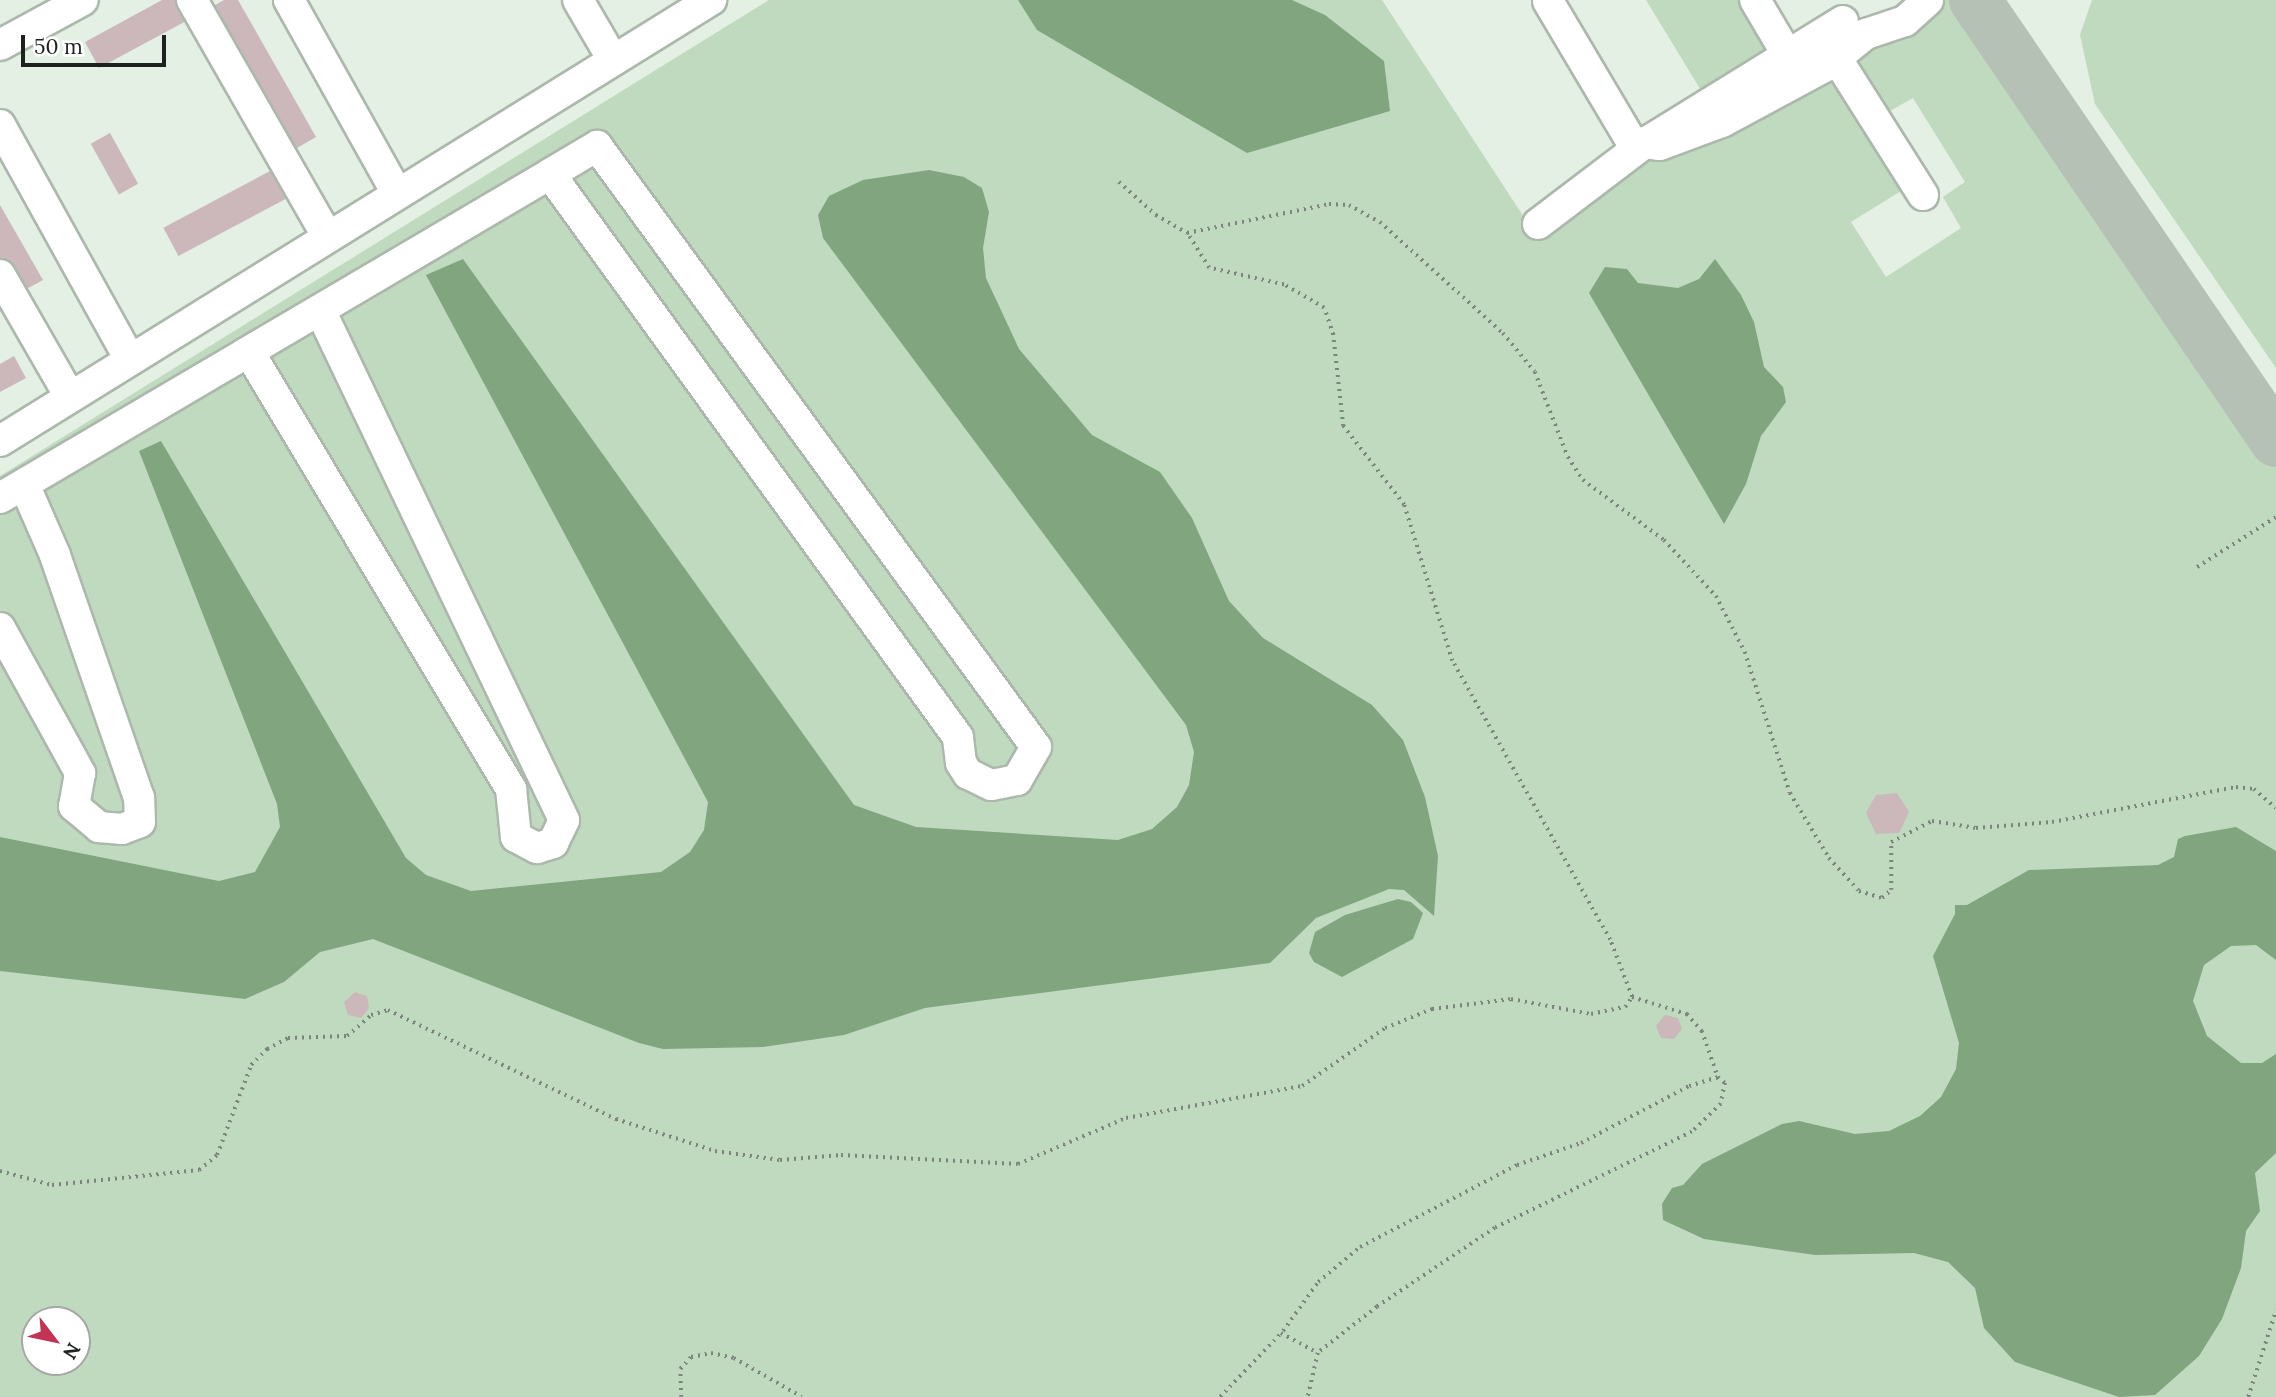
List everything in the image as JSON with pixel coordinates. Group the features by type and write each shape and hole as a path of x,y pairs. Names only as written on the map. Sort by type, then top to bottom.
{"lane":[{"path":"0,45 83,0"},
{"path":"192,0 327,236"},
{"path":"289,0 397,193"},
{"path":"578,0 613,60"},
{"path":"0,441 69,395 711,0"},
{"path":"1548,0 1631,141 1642,145"},
{"path":"1755,0 1794,66"},
{"path":"1794,66 1837,59 1852,42 1905,21 1928,0"},
{"path":"1538,224 1642,145 1696,133 1794,66 1843,21"},
{"path":"1837,59 1923,195"},
{"path":"0,125 129,358"},
{"path":"0,628 80,773 74,806 99,827 122,829 140,822 143,813 55,555 12,491 597,146 1036,747 1033,760 1017,780 991,785 968,774 961,763 958,737 550,174"},
{"path":"0,275 69,395"},
{"path":"249,352 511,789 516,836 529,847 553,843 564,820 320,310"}],"path":[{"path":"1119,182 1156,215 1186,233 1209,268 1284,285 1324,308 1334,335 1343,426 1404,505 1452,661 1600,921 1633,997 1687,1014 1705,1038 1718,1077 1725,1083 1725,1096 1692,1132 1495,1228 1318,1353 1308,1397"},
{"path":"1186,233 1349,205 1388,229 1476,308 1535,372 1568,457 1583,480 1664,540 1716,596 1745,652 1790,793 1829,858 1870,898 1891,890 1891,842 1919,824 1976,828 2052,822 2216,788 2254,789 2276,808"},
{"path":"2197,568 2276,517"},
{"path":"0,1171 52,1185 199,1170 217,1155 251,1065 267,1049 288,1038 347,1036 371,1015 388,1010 616,1119 715,1151 780,1160 841,1156 1018,1164 1126,1118 1302,1086 1385,1028 1432,1009 1511,999 1612,1013 1633,997"},
{"path":"1220,1397 1282,1333 1337,1262 1397,1225 1517,1165 1581,1143 1689,1086 1718,1077"},
{"path":"2248,1397 2276,1310"},
{"path":"1282,1333 1318,1353"},
{"path":"681,1397 680,1369 691,1357 711,1353 734,1358 802,1397"}],"shaded area":[{"path":"769,0 1382,0 1535,234 1646,152 1835,71 1909,186 1851,222 1886,277 1961,228 1943,197 1965,182 1913,98 1890,111 1854,56 1935,0 1961,0 2276,458 2276,1397 0,1397 0,476"},
{"path":"1018,0 1292,0 1325,15 1384,61 1390,111 1247,153 1037,30"},
{"path":"1646,0 1743,0 1775,54 1705,97"},
{"path":"2092,0 2276,0 2276,368 2095,104 2080,35"},
{"path":"929,170 964,177 982,188 989,212 983,248 986,278 1019,349 1092,435 1160,472 1192,518 1229,601 1263,638 1372,705 1403,740 1425,797 1438,856 1434,916 1404,890 1389,889 1316,918 1270,963 925,1008 844,1035 763,1047 663,1049 639,1043 373,939 320,952 284,982 245,999 0,971 0,837 219,881 255,872 280,827 277,804 139,451 161,441 406,858 426,875 471,891 661,872 690,852 704,830 708,802 426,275 463,259 854,805 916,827 1118,840 1152,829 1177,807 1189,785 1194,752 1186,725 823,238 818,215 829,196 863,180"},
{"path":"1715,259 1741,295 1754,322 1764,367 1783,387 1786,402 1761,436 1746,484 1724,524 1589,293 1605,267 1627,269 1638,283 1678,288 1699,279"},
{"path":"2236,827 2276,851 2276,960 2256,945 2231,946 2204,965 2193,1001 2207,1036 2241,1063 2262,1063 2276,1054 2276,1153 2255,1173 2260,1211 2246,1231 2241,1268 2222,1319 2199,1356 2155,1395 2119,1397 2015,1362 1984,1328 1975,1288 1948,1262 1914,1253 1815,1255 1704,1239 1663,1220 1662,1204 1672,1188 1683,1185 1702,1164 1782,1124 1799,1121 1855,1134 1889,1131 1920,1116 1941,1097 1956,1069 1959,1043 1933,956 1955,914 1955,905 1967,905 2029,870 2158,865 2174,857 2178,839"},
{"path":"1398,899 1411,902 1423,913 1413,939 1342,977 1314,962 1309,953 1315,932 1345,915"}],"building":[{"path":"162,0 178,0 188,20 99,68 85,42"},
{"path":"224,0 238,0 316,137 290,152 208,9"},
{"path":"110,133 138,184 119,194 91,144"},
{"path":"272,170 287,198 178,256 163,228"},
{"path":"0,205 43,280 19,293 0,260"},
{"path":"14,356 26,378 0,392 0,364"},
{"path":"1897,793 1909,812 1899,833 1876,834 1866,813 1876,795"},
{"path":"355,992 367,996 369,1008 361,1018 348,1015 344,1002"},
{"path":"1665,1015 1678,1018 1682,1029 1674,1039 1661,1038 1656,1026"}],"taxiway":[{"path":"1975,0 2276,441"}]}
